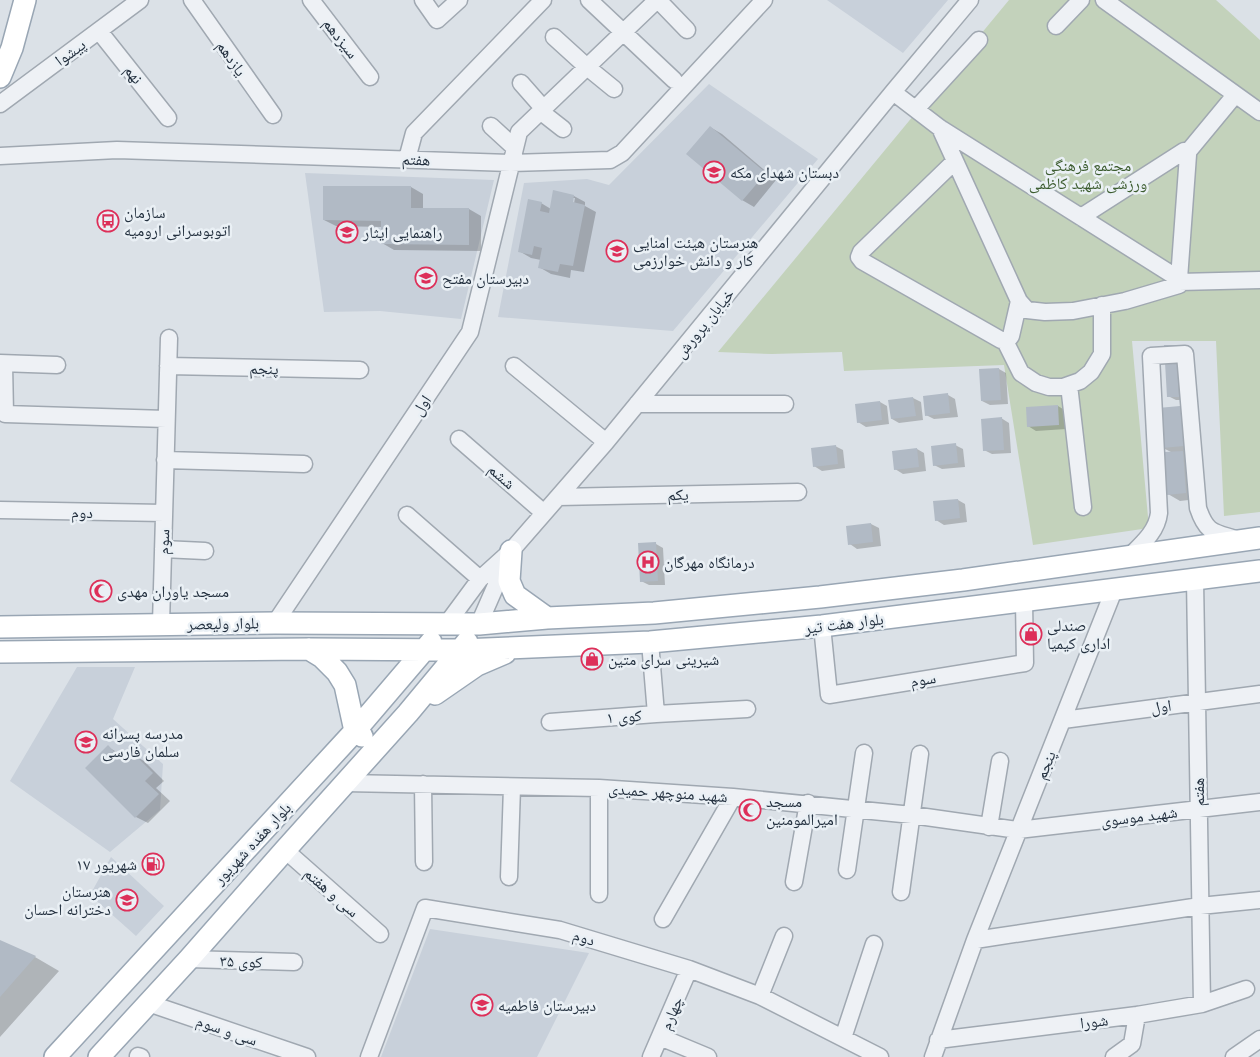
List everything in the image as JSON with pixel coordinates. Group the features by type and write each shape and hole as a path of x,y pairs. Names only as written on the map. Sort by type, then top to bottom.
{"main road":[{"path":"0,77 12,48 25,0"},
{"name":"بلوار هفت تیر","path":"446,625 664,612 820,597 963,580 1251,539"},
{"path":"511,551 509,581 514,594 548,618"},
{"name":"بلوار هفت تیر","path":"426,648 462,650 650,642 822,626 1260,571"},
{"path":"963,580 968,608"},
{"name":"بلوار ولیعصر","path":"0,627 275,623 446,625"},
{"name":"بلوار هفده شهریور","path":"107,1052 148,1003 408,713 462,650 479,624"},
{"name":"بلوار هفده شهریور","path":"55,1057 355,731 446,625"},
{"path":"408,713 477,665 519,647"},
{"name":"بلوار ولیعصر","path":"0,652 426,648"},
{"path":"309,649 322,657 345,684 355,731 376,748"}],"street":[{"name":"پیشوا","path":"0,104 99,31 119,7 140,0"},
{"name":"یازدهم","path":"192,0 273,115"},
{"name":"سیزدهم","path":"311,0 370,76"},
{"path":"423,0 437,20 459,0"},
{"path":"407,159 414,133 543,0"},
{"path":"589,0 674,80"},
{"name":"هفتم","path":"0,156 117,150 407,159 513,156 610,160 622,153 764,0"},
{"name":"خیابان پرورش","path":"446,625 480,579 511,551 606,442 892,92 970,0"},
{"path":"1056,26 1081,0"},
{"path":"1104,0 1260,112"},
{"path":"656,1 687,30"},
{"name":"اول","path":"275,623 470,332 518,132 656,1"},
{"name":"نهم","path":"99,31 168,118"},
{"path":"554,37 586,67 614,89"},
{"path":"916,109 979,40"},
{"path":"521,83 542,110 563,129"},
{"path":"892,92 940,128 1179,280 1260,280"},
{"path":"940,128 1019,301 1027,310 1045,312 1073,311 1125,301 1178,285 1187,153 1235,95"},
{"path":"492,126 513,156"},
{"path":"1081,217 1184,151 1187,153"},
{"path":"955,161 861,252 859,257 862,261 1005,341 1021,373 1036,383 1049,387 1069,385 1080,381 1091,372 1102,354 1102,305"},
{"path":"1005,341 1011,336 1019,301"},
{"name":"سوم","path":"161,624 169,338"},
{"path":"1130,556 1148,538 1158,520 1151,356 1184,354 1198,508 1202,520 1210,531 1251,539"},
{"path":"57,365 2,363 3,416 166,419"},
{"name":"پنجم","path":"168,366 360,370"},
{"path":"514,366 606,442"},
{"path":"1069,385 1084,507"},
{"path":"637,404 785,404"},
{"name":"ششم","path":"459,439 544,513"},
{"path":"165,460 304,464"},
{"name":"یکم","path":"558,497 798,492"},
{"name":"دوم","path":"0,510 164,513"},
{"path":"407,514 480,579"},
{"path":"163,549 205,551"},
{"name":"خیابان پرورش","path":"479,624 511,551"},
{"name":"هفتم","path":"1195,580 1202,1004"},
{"name":"پنجم","path":"933,1057 975,940 1114,590"},
{"name":"سوم","path":"822,626 828,695 1025,663 1024,601"},
{"name":"کوی ۱","path":"550,722 656,714 650,642"},
{"name":"اول","path":"1063,720 1260,694"},
{"path":"656,714 747,709"},
{"path":"847,870 864,753"},
{"path":"901,892 920,754"},
{"path":"989,827 1000,761"},
{"name":"شهبد منوچهر حمیدی","path":"345,783 600,788 733,796 856,808 1018,830"},
{"path":"423,784 424,862"},
{"path":"509,877 512,787"},
{"path":"599,894 600,788"},
{"path":"663,919 733,796"},
{"name":"شهید موسوی","path":"1018,830 1260,802"},
{"path":"794,882 808,803"},
{"name":"سی و هفتم","path":"284,850 380,934"},
{"path":"975,940 1200,906 1260,900"},
{"name":"دوم","path":"369,1057 425,908 560,930 689,968 760,996 880,1057"},
{"path":"760,996 784,936"},
{"path":"843,1038 874,944"},
{"name":"کوی ۳۵","path":"188,959 294,962"},
{"name":"چهارم","path":"651,1057 689,968"},
{"name":"شورا","path":"938,1040 1137,1016 1202,1004 1246,989"},
{"name":"سی و سوم","path":"148,1003 307,1057"},
{"path":"1114,1057 1132,1044 1137,1016"},
{"path":"660,1037 708,1057"},
{"path":"1234,1057 1260,1039"}],"shaded area":[{"path":"827,0 948,0 903,53"},
{"path":"709,84 818,159 673,331 498,317 524,183 587,179 609,185"},
{"path":"305,173 494,180 461,319 380,311 324,312"},
{"name":"مدرسه پسرانه سلمان فارسی","path":"77,667 135,667 113,719 163,764 160,810 110,852 10,781"},
{"name":"هنرستان دخترانه احسان","path":"111,857 164,906 136,936 90,895"},
{"name":"دبیرستان فاطمیه","path":"430,929 589,953 537,1057 381,1057"}],"green space":[{"name":"مجتمع فرهنگی ورزشی شهید کاظمی","path":"1009,0 1216,0 1260,40 1260,512 1224,516 1216,341 1132,341 1149,528 1033,545 1004,365 844,371 842,352 772,354 718,352"}],"building":[{"path":"710,126 766,173 742,201 686,154"},
{"path":"323,186 411,186 411,208 469,208 469,245 381,244 381,221 323,220"},
{"path":"553,190 574,195 573,202 585,205 573,266 560,264 558,272 538,268 542,248 534,246 532,255 518,252 528,199 542,202 540,211 549,213"},
{"path":"1164,345 1176,345 1179,397 1167,397"},
{"path":"999,368 1001,400 981,401 979,369"},
{"path":"948,393 950,413 925,416 923,396"},
{"path":"913,397 916,416 891,419 888,400"},
{"path":"880,401 882,420 857,423 855,404"},
{"path":"1058,405 1059,425 1027,427 1026,407"},
{"path":"1180,406 1184,446 1162,448 1158,408"},
{"path":"1002,417 1004,450 983,451 981,419"},
{"path":"956,443 958,463 933,466 931,446"},
{"path":"836,445 838,464 813,467 811,448"},
{"path":"917,448 919,467 894,470 892,451"},
{"path":"1183,451 1186,493 1167,495 1164,452"},
{"path":"958,499 960,518 935,521 933,501"},
{"path":"871,523 873,542 848,545 846,526"},
{"name":"درمانگاه مهرگان","path":"656,542 658,581 640,582 638,543"},
{"path":"108,745 123,761 132,752 153,773 145,781 159,794 135,818 85,768"},
{"path":"0,940 36,956 0,997"}],"place":[{"name":"دبستان شهدای مکه","path":"714,172"},
{"name":"سازمان اتوبوسرانی ارومیه","path":"108,221"},
{"name":"راهنمایی ایثار","path":"347,232"},
{"name":"هنرستان هیئت امنایی کار و دانش خوارزمی","path":"617,251"},
{"name":"دبیرستان مفتح","path":"426,278"},
{"name":"درمانگاه مهرگان","path":"648,562"},
{"name":"مسجد یاوران مهدی","path":"101,591"},
{"name":"صندلی اداری کیمیا","path":"1031,634"},
{"name":"شیرینی سرای متین","path":"592,659"},
{"name":"مدرسه پسرانه سلمان فارسی","path":"86,742"},
{"name":"مسجد امیرالمومنین","path":"750,810"},
{"name":"۱۷ شهریور","path":"153,864"},
{"name":"هنرستان دخترانه احسان","path":"127,900"},
{"name":"دبیرستان فاطمیه","path":"482,1005"}]}
